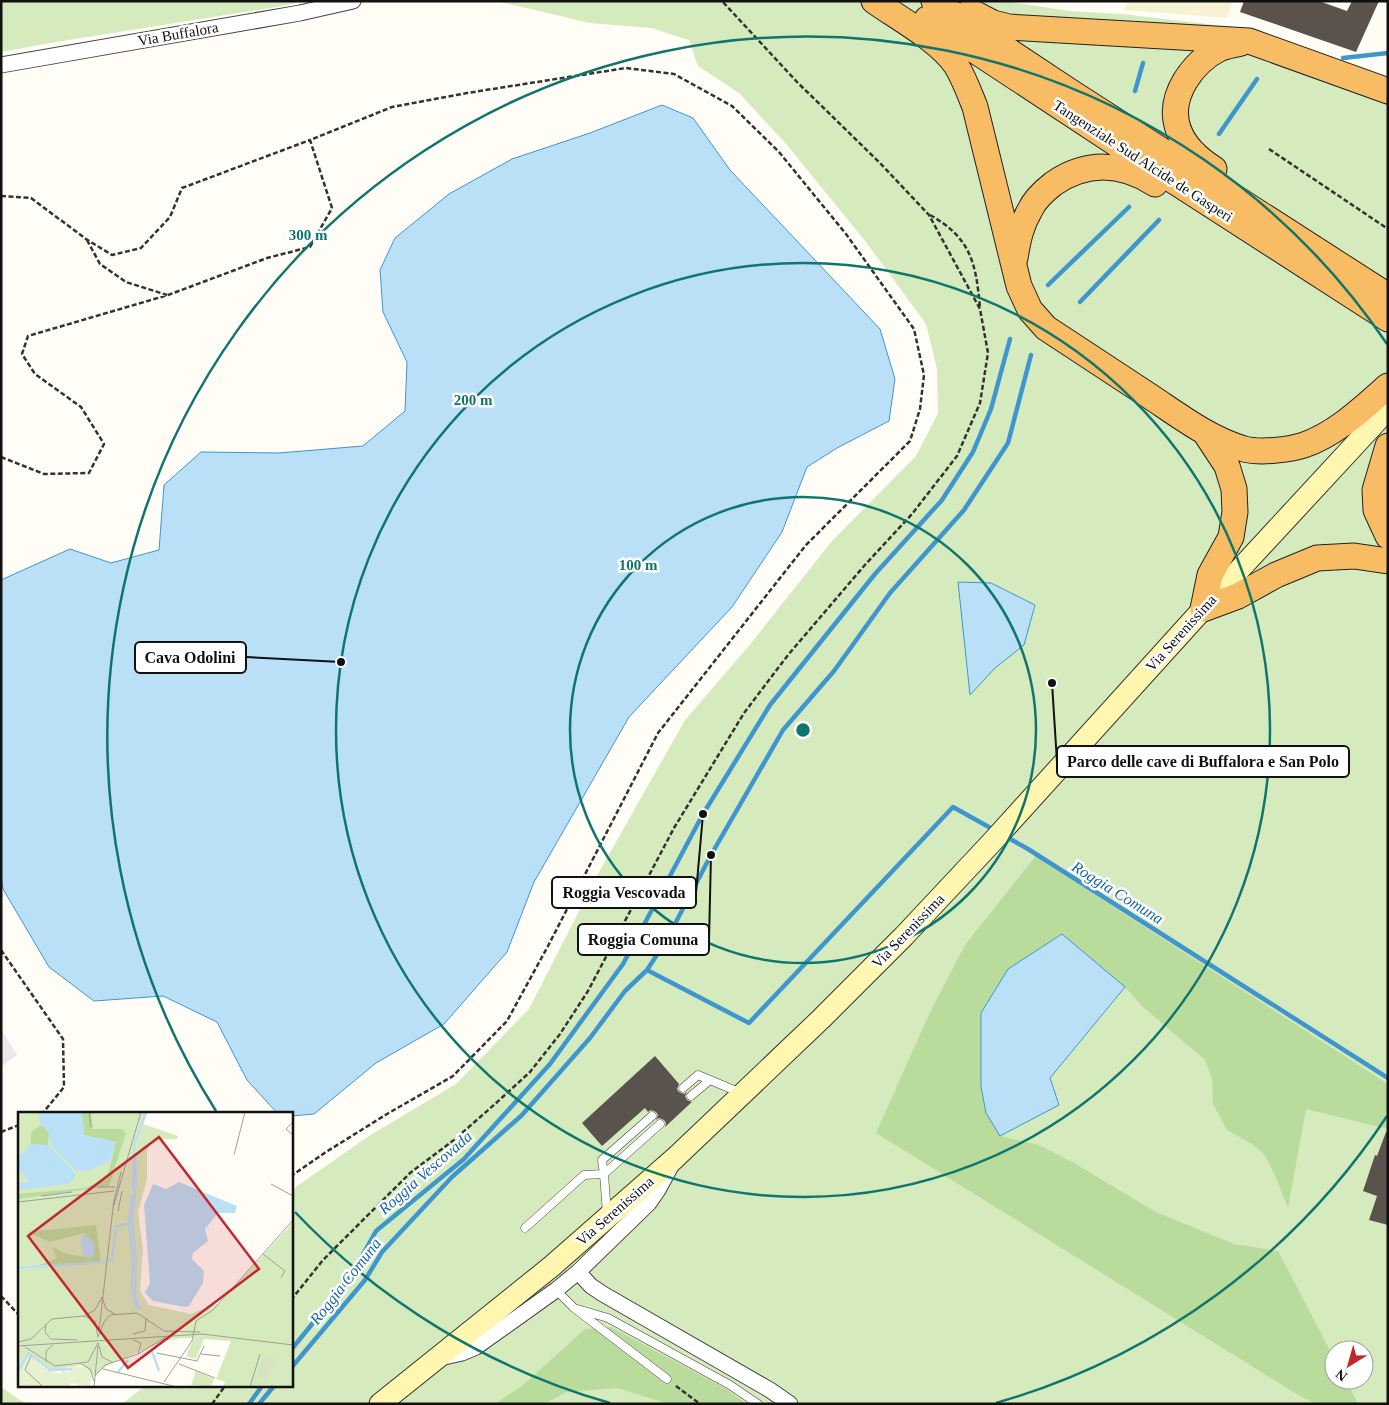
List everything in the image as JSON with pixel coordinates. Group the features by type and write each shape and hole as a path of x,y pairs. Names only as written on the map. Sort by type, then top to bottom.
{"highway":[{"path":"874,1 938,46 955,64 966,84 975,107 1019,286 1030,310 1046,328 1206,434 1246,449 1276,451 1319,439 1340,426 1388,386"},
{"name":"Tangenziale Sud Alcide de Gasperi","path":"900,1 1058,106 1388,318"},
{"name":"Tangenziale Sud Alcide de Gasperi","path":"934,1 1069,92 1382,292"},
{"path":"956,1 993,23 1010,27 1249,41 1388,91"},
{"path":"1249,41 1220,49 1201,61 1182,86 1176,104 1175,117 1179,131 1188,148 1208,165 1334,246 1382,292"},
{"path":"1014,265 1020,230 1030,208 1044,190 1066,175 1102,166 1121,169 1147,179 1245,243 1298,261"},
{"path":"1203,609 1210,575 1231,537 1235,512 1234,489 1227,466 1206,434"},
{"path":"1388,446 1375,490 1376,510 1388,536"},
{"path":"1203,609 1238,596 1276,575 1317,558 1354,556 1388,561"}],"main road":[{"name":"Via Serenissima","path":"380,1404 552,1266 675,1158 822,1020 1000,834 1203,609 1388,409"}],"street":[{"name":"Via Buffalora","path":"1,65 290,14 353,1"},
{"path":"435,1359 462,1354 476,1347 578,1272 649,1202 658,1190 675,1158"},
{"path":"578,1272 590,1286 770,1390 790,1404"}],"lane":[{"path":"683,1088 698,1075 743,1094"},
{"path":"691,1096 710,1080"},
{"path":"607,1216 602,1160 652,1116"},
{"path":"525,1228 584,1175 604,1174 660,1124"},
{"path":"556,1290 574,1308 667,1379"},
{"path":"574,1308 608,1318 730,1385 758,1404"}],"path":[{"path":"722,1 798,83 880,163 929,215 980,309"},
{"path":"1,196 31,198 86,239 112,255 141,248 170,217 182,188 392,107 573,75 626,68 674,74 732,106 779,152 846,234 914,329 924,374 920,409 910,441 806,546 658,734 507,1021 453,1076 379,1119 292,1175"},
{"path":"1,457 44,474 89,474 104,444 81,407 35,374 22,354 28,336 168,295 267,258 310,247 332,208 310,140"},
{"path":"1269,149 1388,229"},
{"path":"292,1299 323,1260 410,1173 454,1140 530,1072 560,1034 588,991 674,828 744,713 788,655 864,566 912,514 957,456 980,402 988,353 980,309 977,277 966,245 943,223 929,215"},
{"path":"86,239 100,264 126,282 168,295"},
{"path":"1,950 63,1040 64,1087 44,1112"},
{"path":"1,1132 18,1125"},
{"path":"1,1296 18,1314"},
{"path":"667,1379 700,1404"},
{"path":"212,1404 224,1388"}],"shaded area":[{"path":"1127,1 1233,1 1226,18 1124,10"},
{"path":"1,1029 17,1055 1,1067"}],"green space":[{"path":"1,1 305,1 1,52"},
{"path":"496,1 1005,1 1070,11 1122,14 1250,29 1388,78 1388,1404 122,1404 142,1388 292,1388 292,1192 297,1186 369,1136 456,1084 529,1009 598,874 685,720 748,647 832,541 916,456 938,413 937,369 926,324 866,242 787,145 739,93 698,66 689,40 651,28 590,23"},
{"path":"1038,853 1044,862 1388,1084 1388,1129 1306,1109 1288,1208 1275,1175 1264,1154 1252,1144 1227,1130 1213,1104 1212,1078 1205,1060 1143,1007 1125,987 1062,934 1000,1136 1039,1145 1074,1163 1156,1212 1234,1244 1278,1251 1325,1340 1324,1390 1351,1390 1358,1404 1316,1404 1300,1396 876,1133 931,1010 965,945"},
{"path":"611,1327 726,1389 747,1404 669,1404 617,1388 567,1392 544,1404 495,1404 523,1385 585,1329"},
{"path":"1,1387 26,1404 1,1404"}],"water":[{"path":"662,105 693,118 730,170 880,329 895,379 889,421 837,448 807,467 782,532 732,607 629,717 534,882 507,952 444,1024 376,1063 314,1114 292,1116 292,1112 276,1112 247,1080 217,1022 163,996 94,1001 49,967 3,889 1,877 1,580 70,549 111,563 159,550 164,485 201,452 279,453 363,446 405,411 407,362 383,312 380,270 395,238 449,194 512,159 590,133"},
{"path":"958,582 991,583 1035,605 1024,645 995,668 970,695"},
{"path":"1062,934 1125,987 1050,1078 1059,1105 1000,1136 986,1113 981,1087 981,1013 1008,969"}],"building":[{"path":"1244,1 1319,1 1347,11 1352,1 1379,1 1356,52 1240,12"},
{"path":"655,1056 679,1084 677,1089 679,1092 684,1094 687,1092 685,1096 687,1100 692,1102 665,1127 666,1123 664,1120 659,1118 656,1120 658,1115 656,1112 651,1110 648,1112 645,1108 602,1146 582,1123"},
{"path":"1386,1132 1388,1132 1388,1225 1369,1220 1377,1196 1363,1191 1375,1155 1377,1156"}],"waterway":[{"name":"Roggia Comuna","path":"1343,58 1388,53"},
{"name":"Roggia Vescovada","path":"1135,91 1143,63"},
{"name":"Roggia Comuna","path":"1219,134 1257,79"},
{"name":"Roggia Vescovada","path":"1048,285 1129,207"},
{"name":"Roggia Comuna","path":"1080,302 1159,220"},
{"name":"Roggia Vescovada","path":"292,1349 351,1276 376,1231 464,1159 550,1064 623,964 703,814 770,705 875,574 942,500 973,452 991,409 1010,339"},
{"name":"Roggia Comuna","path":"292,1367 365,1280 382,1252 452,1177 522,1115 590,1038 625,991 647,970 666,941 711,855 783,730 834,671 890,593 964,510 1008,443 1031,355"},
{"name":"Roggia Comuna","path":"647,970 749,1023 953,807 996,831"},
{"name":"Roggia Comuna","path":"1005,836 1388,1078"},
{"name":"Roggia Vescovada","path":"249,1404 261,1388"},
{"name":"Roggia Comuna","path":"259,1404 272,1388"}],"place":[{"name":"Cava Odolini","path":"341,662"},
{"name":"Parco delle cave di Buffalora e San Polo","path":"1052,683"},
{"name":"Roggia Vescovada","path":"703,814"},
{"name":"Roggia Comuna","path":"711,855"}]}
